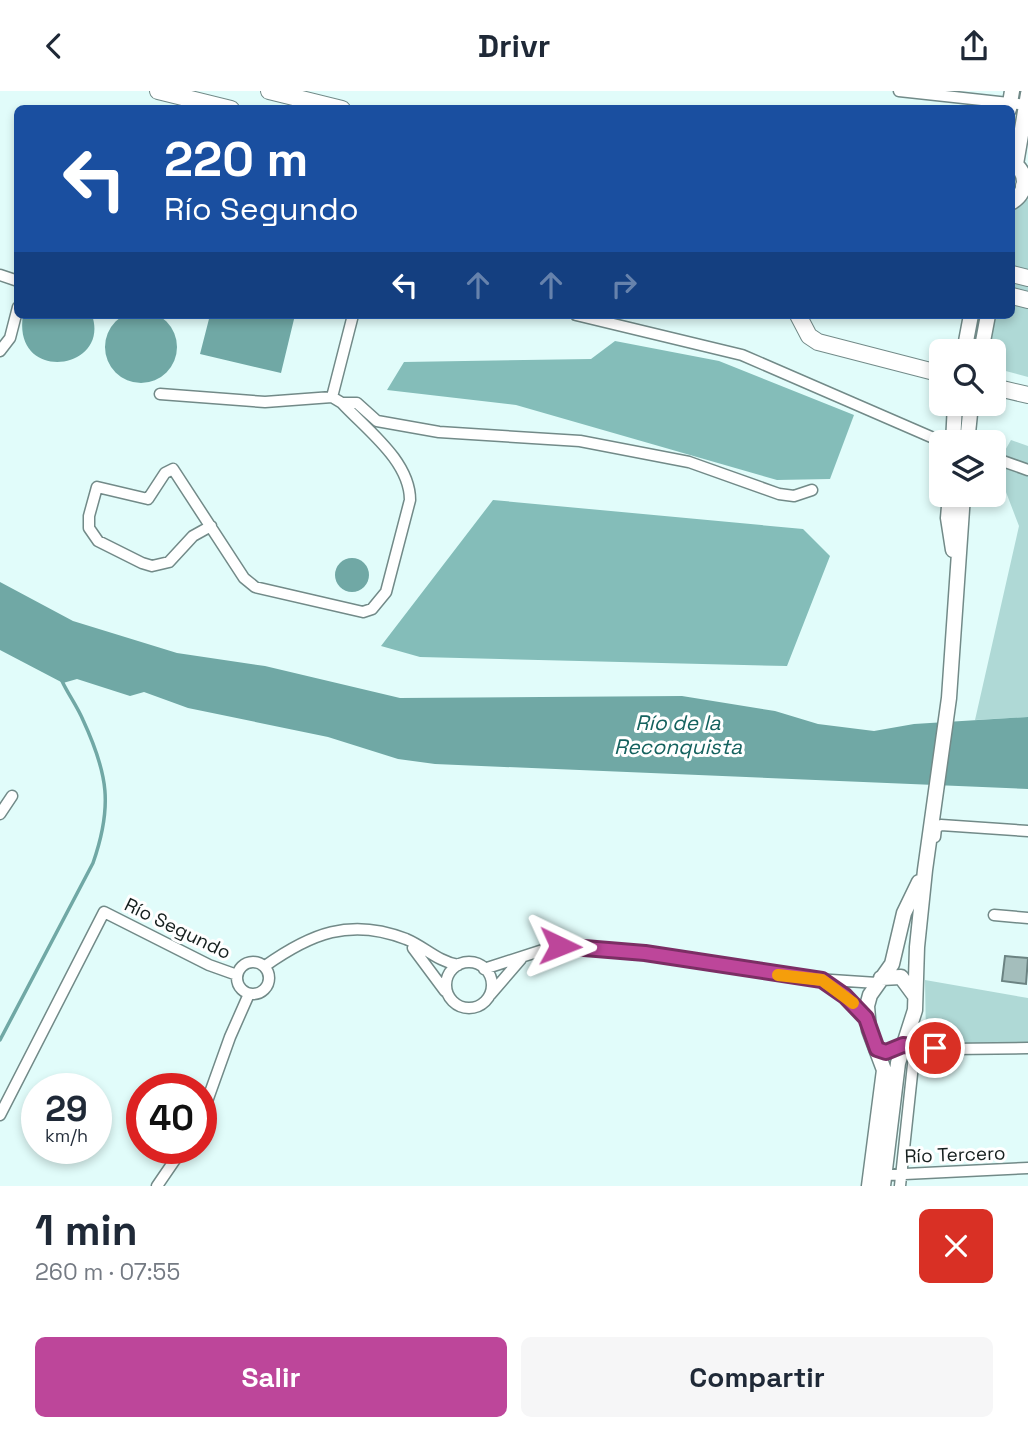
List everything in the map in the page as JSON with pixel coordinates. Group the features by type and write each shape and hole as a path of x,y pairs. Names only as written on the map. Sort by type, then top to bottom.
{"highway":[{"path":"158,91 215,105"},
{"path":"269,91 326,105"},
{"path":"800,319 809,336 818,342 929,371"},
{"path":"1006,390 1028,395"}],"main road":[{"path":"1015,158 1027,101"},
{"path":"1015,164 1024,174 1026,187"},
{"path":"966,339 970,319"},
{"path":"983,339 987,319"},
{"path":"949,507 948,519 956,576"},
{"path":"883,1180 916,997 917,947 925,870 949,698 962,507"},
{"path":"869,1186 884,1070 866,1018 870,995 892,964 904,913 925,870"},
{"path":"879,981 901,977 916,997"},
{"path":"877,1049 886,1052 909,1045"}],"street":[{"path":"899,91 1027,101"},
{"path":"0,351 10,338 15,319"},
{"path":"337,400 352,319"},
{"path":"592,319 741,355 929,436"},
{"path":"160,394 265,402 337,400 356,403 377,421 439,432 580,442 690,462 779,495 794,496 811,490"},
{"path":"211,526 193,536 169,562 152,566 98,541 89,528 89,516 97,487 148,499 165,473 173,469 211,526 244,578 255,587 347,609 363,612 372,609 386,592 410,500 410,485 398,463 337,400"},
{"path":"1006,462 1028,470"},
{"path":"0,814 12,796"},
{"path":"925,870 929,869 932,862 935,833 941,825 1028,831"},
{"name":"Río Segundo","path":"0,1115 104,912 209,965 237,975"},
{"path":"994,915 1028,918"},
{"path":"265,966 309,938 336,930 376,932 404,939 439,960 458,965 473,963 484,968 491,982 488,997"},
{"path":"404,939 423,959 450,998 462,1007 477,1007 524,957"},
{"path":"484,968 560,946 577,946 645,953 822,980 879,981"},
{"path":"256,962 265,966 270,976 267,987 258,994 249,994 239,986 237,975 246,963 256,962"},
{"path":"450,998 446,983 452,969 458,965"},
{"path":"822,980 845,996 866,1018"},
{"path":"217,1073 249,994"},
{"path":"900,1186 909,1045 1028,1048"},
{"path":"157,1186 172,1164"},
{"name":"Río Tercero","path":"883,1180 900,1174 1028,1168"}],"shaded area":[{"path":"1028,199 1028,377 1006,371 1006,339 991,339 994,319 1015,319 1015,208"},
{"path":"615,341 719,361 854,415 830,479 777,480 516,405 387,390 404,362 591,359"},
{"path":"1011,440 1028,446 1028,717 975,720 1019,526 1006,492 1006,449"},
{"path":"493,500 803,529 830,556 787,666 420,657 381,646"},
{"path":"925,980 1028,998 1028,1043 941,1043 926,1037"}],"water":[{"path":"23,319 92,319 94,334 88,348 76,358 60,362 45,360 32,352 24,337"},
{"path":"119,319 163,319 171,327 176,340 176,354 171,367 161,377 148,382 134,382 121,377 111,367 106,354 108,333"},
{"path":"209,319 294,319 281,373 200,354"},
{"path":"352,558 364,563 369,575 364,587 352,592 340,587 335,575 340,563"},
{"name":"Río de la Reconquista","path":"0,582 73,621 177,653 265,666 400,698 682,696 775,711 818,724 874,731 914,724 1028,717 1028,789 435,764 398,759 328,737 188,708 144,692 130,696 77,679 63,683 0,650"}],"building":[{"path":"1005,956 1028,958 1026,984 1002,981"}],"waterway":[{"path":"0,1040 93,863 103,824 105,790 98,757 81,715 62,681"}],"slow traffic":[{"path":"778,975 822,980 853,1003"}],"route":[{"path":"560,946 645,953 822,980 845,996 866,1018 877,1049 886,1052 903,1045 935,1048"}]}
